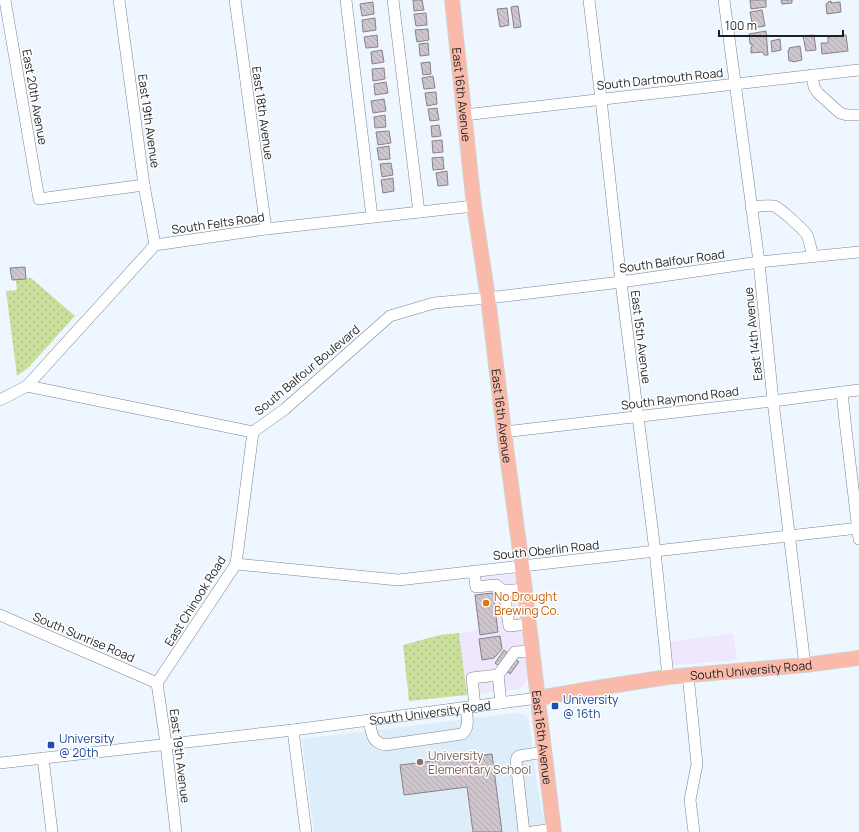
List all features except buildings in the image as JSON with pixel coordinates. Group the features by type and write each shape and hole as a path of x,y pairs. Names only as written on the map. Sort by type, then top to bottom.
{"main road":[{"name":"East 16th Avenue","path":"452,0 474,206 488,298 554,830"},
{"name":"South University Road","path":"538,698 668,677 805,665 859,658"}],"street":[{"name":"East 20th Avenue","path":"5,0 4,18 39,199 144,185"},
{"name":"East 19th Avenue","path":"119,0 144,185 155,246"},
{"name":"East 18th Avenue","path":"235,0 266,229"},
{"path":"346,0 372,217"},
{"path":"394,0 419,212"},
{"name":"East 15th Avenue","path":"589,0 668,677"},
{"name":"East 14th Avenue","path":"724,0 759,262 773,401 805,665"},
{"name":"South Dartmouth Road","path":"464,115 859,70"},
{"path":"812,75 814,87 818,93 840,112 847,115 859,115"},
{"name":"South Felts Road","path":"155,246 266,229 474,206"},
{"path":"752,207 770,206 776,207 782,211 806,233 813,257"},
{"path":"0,400 27,386 155,246"},
{"name":"South Balfour Road","path":"488,298 621,282 759,262 859,252"},
{"name":"South Balfour Boulevard","path":"27,386 253,432 285,409 390,316 434,303 488,298"},
{"name":"South Raymond Road","path":"504,432 859,390"},
{"path":"842,392 844,421 859,531"},
{"name":"East Chinook Road","path":"157,683 236,564 253,432"},
{"name":"South Oberlin Road","path":"236,564 398,580 789,536 859,531"},
{"path":"494,569 500,588 508,626 529,624"},
{"path":"474,571 476,587 524,589"},
{"name":"South Sunrise Road","path":"0,615 157,683"},
{"path":"501,703 498,675 515,652 532,651"},
{"path":"369,720 374,740 380,744 386,745 462,734 466,731 470,707 472,678 498,675"},
{"path":"688,675 697,764 690,800 694,832"},
{"name":"East 19th Avenue","path":"157,683 166,744 176,832"},
{"name":"South University Road","path":"0,763 294,730 538,698"},
{"path":"294,730 306,832"},
{"path":"524,832 516,761 519,756 544,752"},
{"path":"44,758 52,832"},
{"path":"532,832 554,830"}],"shaded area":[{"path":"514,574 527,679 525,684 519,689 467,695 459,633 478,630 472,578"},
{"path":"733,633 737,660 673,665 670,642"},
{"name":"University Elementary School","path":"517,713 523,714 529,721 537,784 546,832 314,832 302,739"}],"green space":[{"path":"31,278 75,316 28,368 17,376 6,291 17,290 16,280"},
{"path":"459,633 467,695 409,701 403,645 440,635"}],"place":[{"name":"No Drought Brewing Co.","path":"486,603"},
{"name":"University @ 16th","path":"555,706"},
{"name":"University @ 20th","path":"51,745"},
{"name":"University Elementary School","path":"420,762"}]}
